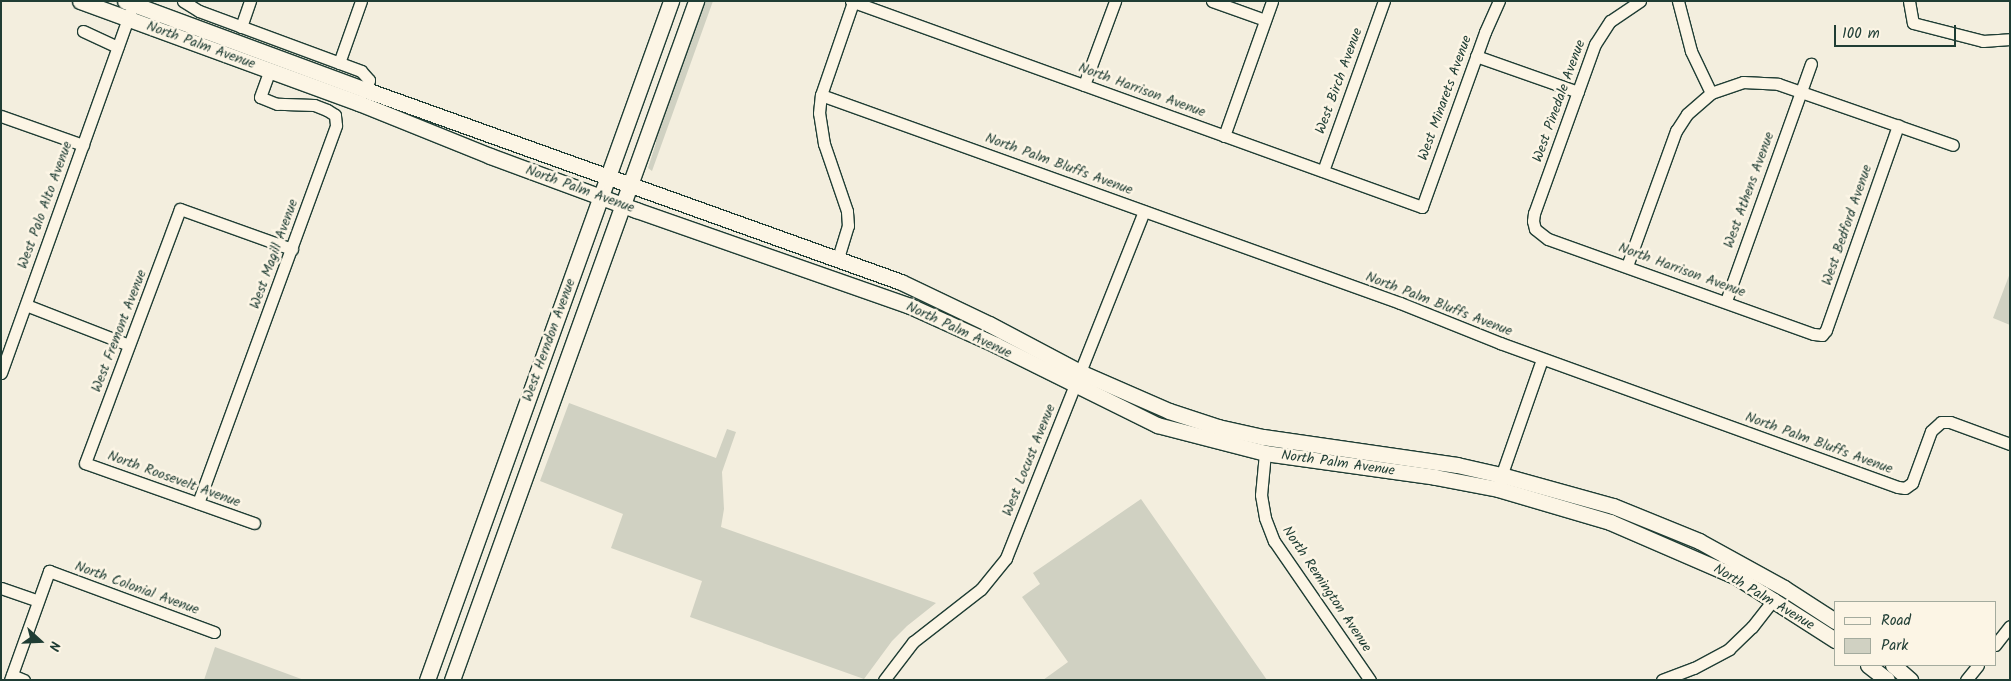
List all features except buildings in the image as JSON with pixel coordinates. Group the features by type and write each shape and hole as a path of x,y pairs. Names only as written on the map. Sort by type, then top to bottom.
{"main road":[{"name":"North Palm Avenue","path":"80,1 270,70 601,197 910,306 1078,379 1169,411 1218,427 1264,437 1378,453 1500,482 1579,495 1669,528 1706,545 1784,588 1834,620"},
{"name":"West Herndon Avenue","path":"427,680 672,1"},
{"name":"West Herndon Avenue","path":"452,680 696,1"},
{"name":"North Palm Avenue","path":"130,2 392,100 838,258 927,294 1157,424 1266,453 1435,477 1500,482 1675,548 1735,576 1834,639"},
{"path":"270,70 317,80 380,103 392,100"},
{"path":"736,246 760,244 820,264 833,263 838,258"},
{"path":"827,277 833,273 845,272 914,295 927,294"},
{"path":"1266,453 1273,446 1343,456 1378,453"},
{"path":"1675,548 1711,558 1772,590 1779,591 1784,588"},
{"path":"1774,600 1778,597 1785,598 1797,605 1808,603"},
{"path":"1869,666 1887,680"},
{"path":"1893,666 1910,680"}],"street":[{"path":"182,1 199,11 366,74 369,80 366,90"},
{"path":"241,27 250,1"},
{"path":"339,63 361,1"},
{"path":"1084,85 1115,1"},
{"path":"1212,1 1266,20"},
{"path":"1224,136 1272,1"},
{"name":"West Birch Avenue","path":"1323,171 1384,1"},
{"name":"West Minarets Avenue","path":"1422,206 1476,56 1499,1"},
{"name":"West Pinedale Avenue","path":"1535,229 1534,213 1602,32 1610,21 1640,1"},
{"path":"1678,1 1691,52 1711,93"},
{"path":"1909,1 1914,23 1983,41 2010,40"},
{"name":"West Palo Alto Avenue","path":"1,373 128,19 130,2"},
{"path":"838,258 846,234 848,217 844,197 821,132 819,113 821,95 852,2"},
{"name":"North Harrison Avenue","path":"852,2 1422,206"},
{"path":"83,31 118,47"},
{"path":"1476,56 1578,92"},
{"name":"West Athens Avenue","path":"1726,301 1811,64"},
{"name":"West Magill Avenue","path":"198,503 292,249 337,120 332,112 314,105 277,104 260,97 270,70"},
{"path":"1627,266 1676,131 1687,114 1711,93 1743,82 1762,82 1802,90 1953,145"},
{"name":"North Palm Bluffs Avenue","path":"821,95 1393,301 1542,359 1902,488 1912,483 1931,431 1934,426 1941,422 1950,422 2010,444"},
{"path":"1,116 83,145"},
{"name":"West Bedford Avenue","path":"1822,334 1826,330 1898,125"},
{"name":"West Fremont Avenue","path":"85,463 180,209 292,249"},
{"name":"West Locust Avenue","path":"884,680 913,642 982,589 1006,558 1144,211"},
{"name":"North Harrison Avenue","path":"1535,229 1548,238 1814,334 1822,334"},
{"path":"26,305 130,345"},
{"path":"1500,482 1542,359"},
{"name":"North Remington Avenue","path":"1266,453 1261,495 1269,531 1280,551 1370,680"},
{"name":"North Roosevelt Avenue","path":"85,463 254,523"},
{"name":"North Colonial Avenue","path":"38,601 49,571 214,632"},
{"path":"1,588 38,601 11,677 24,680"},
{"path":"1662,680 1694,668 1728,648 1752,627 1774,600"},
{"path":"1996,644 2010,626"},
{"path":"1966,680 1977,666"}],"green space":[{"path":"704,1 713,1 652,171 648,168 656,143 656,134"},
{"path":"2010,273 2010,325 1993,318"},
{"path":"569,403 716,458 727,429 736,432 722,472 724,509 721,527 936,603 907,626 892,641 864,679 690,617 702,581 611,548 623,514 540,481"},
{"path":"1141,499 1267,680 1043,680 1068,662 1022,597 1040,584 1033,573"},
{"path":"215,647 304,680 204,680"}]}
